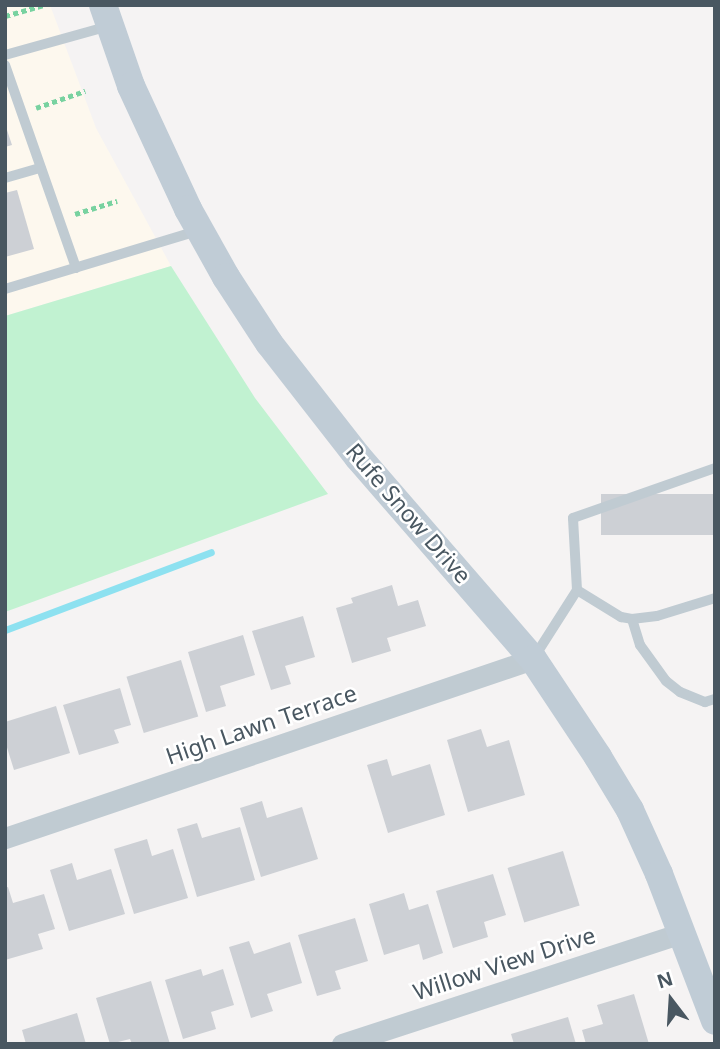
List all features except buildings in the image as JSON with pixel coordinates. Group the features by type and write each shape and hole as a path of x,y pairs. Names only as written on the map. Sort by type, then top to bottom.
{"main road":[{"name":"Rufe Snow Drive","path":"106,16 147,122 199,230 269,343 375,477 533,659 630,810 682,933 715,1021"}],"street":[{"name":"High Lawn Terrace","path":"5,838 533,659"},
{"name":"Willow View Drive","path":"342,1044 682,933"}],"lane":[{"path":"5,55 106,16"},
{"path":"5,65 76,268"},
{"path":"5,107 20,108"},
{"path":"5,178 41,168"},
{"path":"5,289 199,230"},
{"path":"533,659 577,590 573,518 715,468"},
{"path":"577,590 621,617 632,619 657,616 715,598"},
{"path":"632,619 640,645 666,681 680,692 705,702 715,699"}],"path":[{"path":"5,16 44,5"},
{"path":"20,108 85,91"}],"shaded area":[{"path":"5,5 50,5 96,128 171,266 5,316"}],"green space":[{"path":"171,266 255,398 328,494 5,612 5,316"}],"waterway":[{"path":"5,630 211,552"}]}
